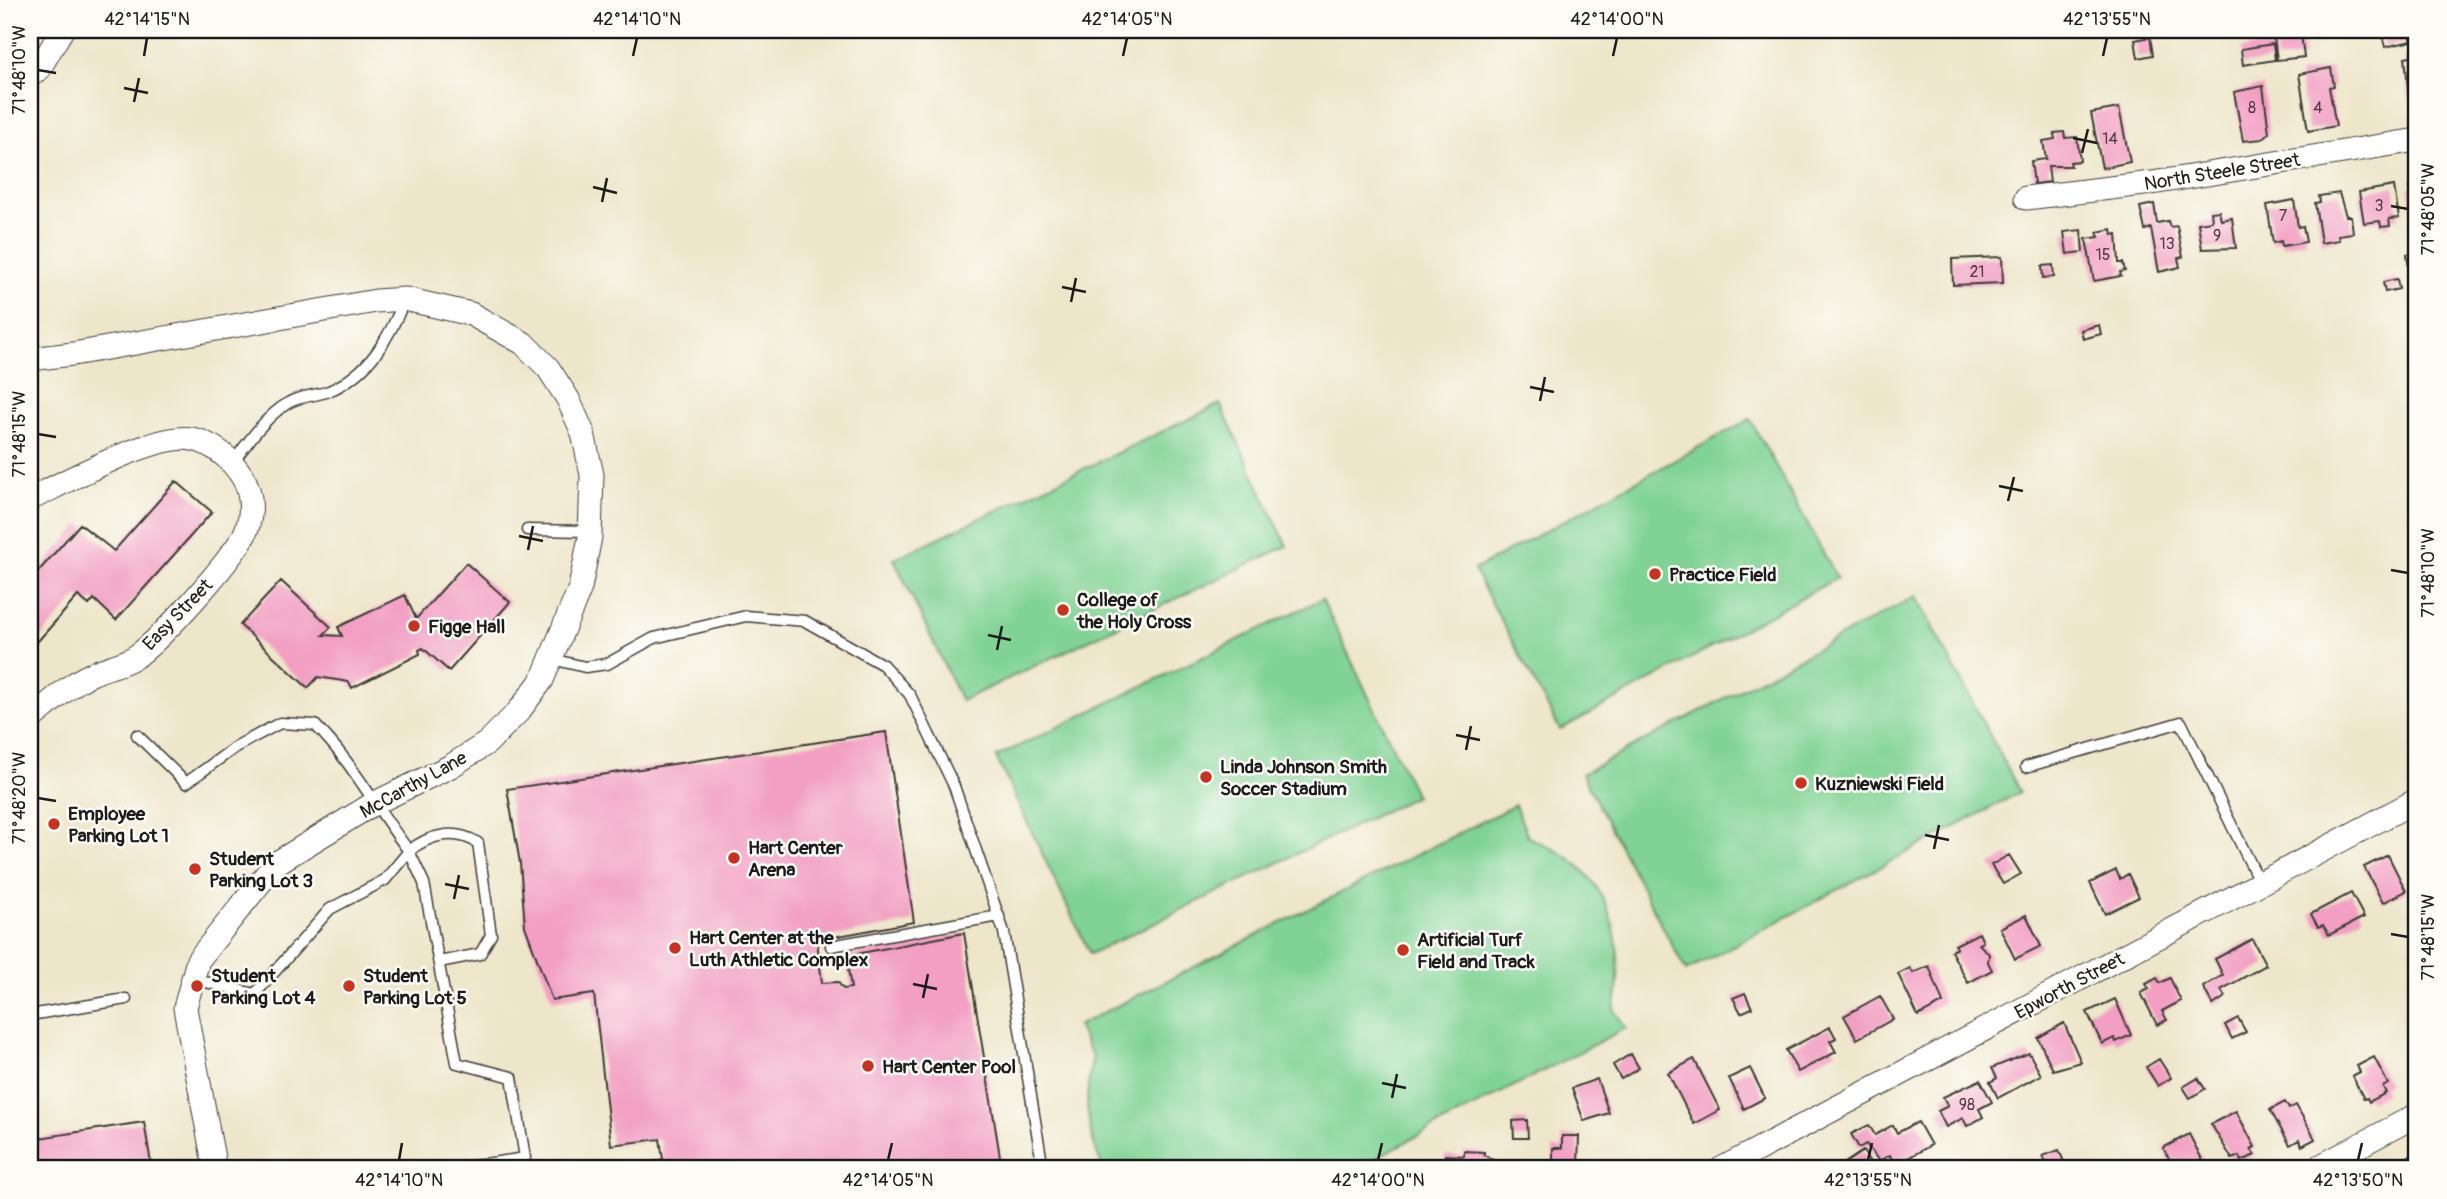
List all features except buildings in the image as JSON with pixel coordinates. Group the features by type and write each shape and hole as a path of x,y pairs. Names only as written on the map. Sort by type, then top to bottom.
{"street":[{"path":"30,76 39,69 62,30"},
{"name":"North Steele Street","path":"2026,198 2152,183 2417,140"},
{"name":"McCarthy Lane","path":"30,359 73,354 376,301 405,299 471,314 523,343 548,368 568,399 583,433 592,475 590,531 580,589 542,680 519,711 487,743 451,766 373,804 275,864 198,960 185,1008 215,1169"},
{"path":"30,499 163,440 192,439 233,462"},
{"name":"Easy Street","path":"30,719 94,673 118,667 139,654 229,557 242,540 250,520 251,502 245,481 233,462"},
{"name":"Epworth Street","path":"1721,1169 2417,800"},
{"path":"2315,1169 2417,1115"}],"lane":[{"path":"233,462 261,425 289,402 330,390 372,361 389,339 405,299"},
{"path":"527,530 590,531"},
{"path":"552,659 585,667 607,664 654,638 746,616 805,621 883,666 910,695 954,786 999,916 1004,932 1043,1169"},
{"path":"2026,767 2180,722 2260,883"},
{"path":"137,735 186,783 237,746 280,723 315,724 337,746 373,804 409,851 424,883 457,1063 512,1077 525,1158 451,1169"},
{"path":"193,979 255,994 330,909 386,880 409,851 424,839 463,834 478,843 491,935 480,954 439,962"},
{"path":"831,946 999,916"},
{"path":"30,1015 126,999"}],"green space":[{"path":"1220,404 1287,546 961,701 894,559"},
{"name":"Practice Field","path":"1750,419 1837,578 1560,730 1474,570"},
{"name":"Kuzniewski Field","path":"1916,596 2020,792 1686,971 1582,774"},
{"name":"Linda Johnson Smith Soccer Stadium","path":"1322,599 1416,796 1090,954 996,757"},
{"path":"1515,805 1528,837 1574,862 1593,882 1603,898 1615,934 1618,953 1614,1010 1626,1028 1354,1169 1104,1169 1093,1142 1088,1114 1088,1086 1093,1057 1077,1026"}],"place":[{"name":"Practice Field","path":"1655,574"},
{"name":"College of the Holy Cross","path":"1063,610"},
{"name":"Figge Hall","path":"414,626"},
{"name":"Linda Johnson Smith Soccer Stadium","path":"1206,777"},
{"name":"Kuzniewski Field","path":"1801,783"},
{"name":"Employee Parking Lot 1","path":"54,824"},
{"name":"Hart Center Arena","path":"734,858"},
{"name":"Student Parking Lot 3","path":"195,869"},
{"name":"Hart Center at the Luth Athletic Complex","path":"675,948"},
{"name":"Artificial Turf Field and Track","path":"1403,950"},
{"name":"Student Parking Lot 4","path":"197,986"},
{"name":"Student Parking Lot 5","path":"349,986"},
{"name":"Hart Center Pool","path":"868,1066"}]}
